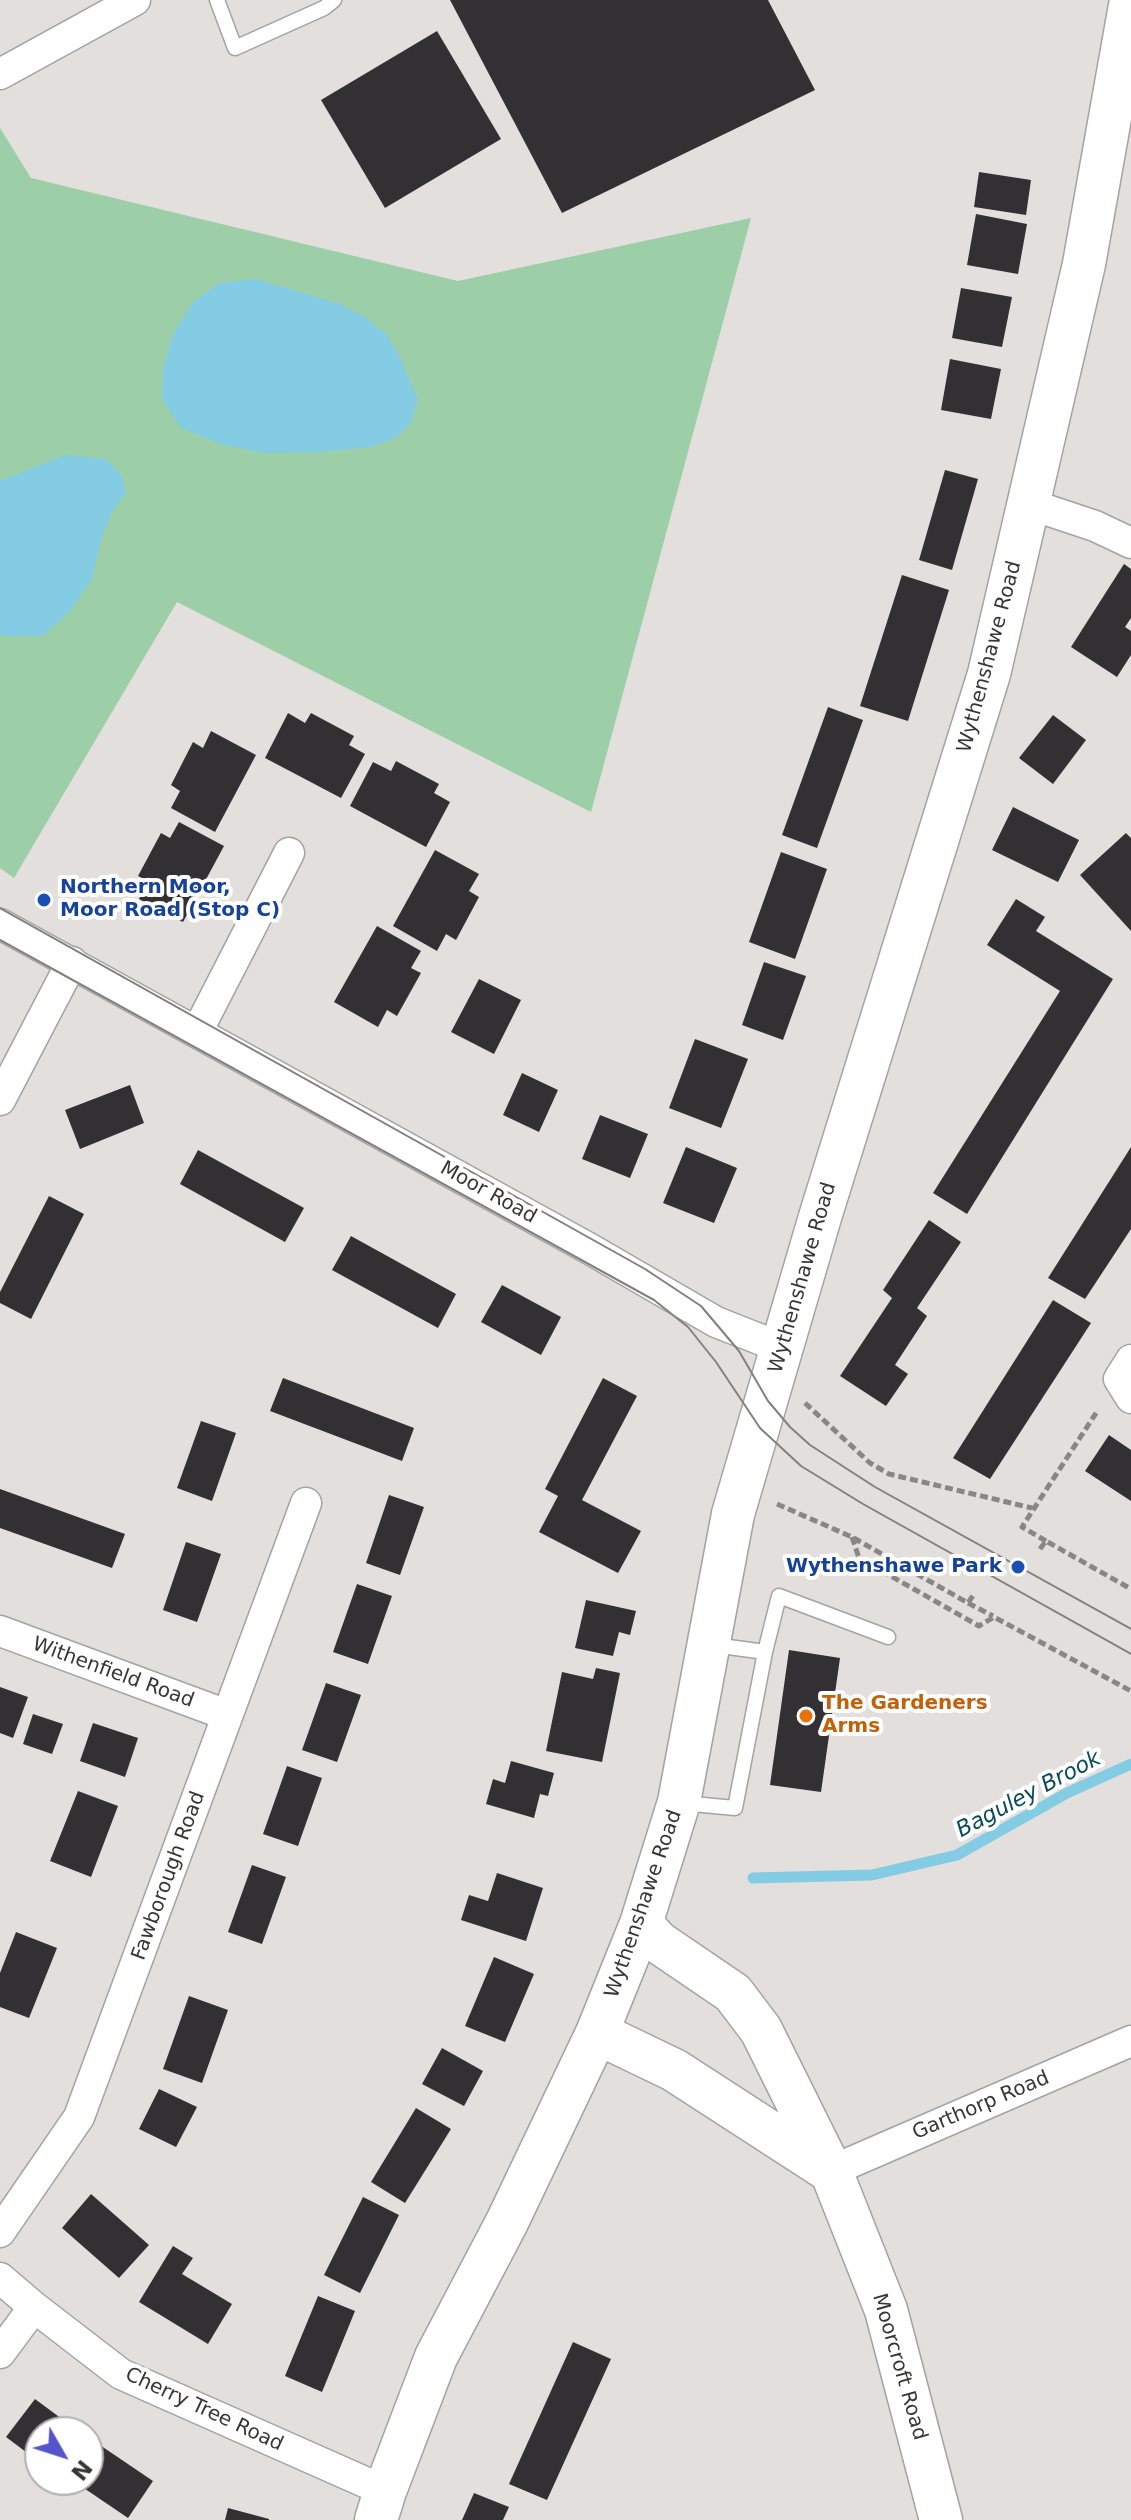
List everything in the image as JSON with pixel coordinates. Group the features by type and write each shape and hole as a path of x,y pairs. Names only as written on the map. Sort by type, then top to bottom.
{"main road":[{"name":"Wythenshawe Road","path":"380,2506 436,2357 507,2222 597,2033 641,1924 679,1802 733,1514 820,1217 989,674 1084,264 1129,23"},
{"name":"Moorcroft Road","path":"641,1924 658,1942 733,1993 761,2030 831,2171 886,2310 941,2520"},
{"path":"597,2033 674,2070 831,2171"}],"street":[{"path":"0,74 135,0"},
{"path":"1029,504 1095,526 1131,543"},
{"path":"197,1032 289,853"},
{"name":"Moor Road","path":"0,924 630,1271 779,1361"},
{"path":"0,1100 72,962"},
{"name":"Fawborough Road","path":"0,2232 79,2117 306,1503"},
{"name":"Withenfield Road","path":"0,1631 227,1715"},
{"name":"Garthorp Road","path":"831,2171 1131,2041"},
{"name":"Cherry Tree Road","path":"0,2278 121,2374 380,2506"},
{"path":"0,2353 34,2307"}],"lane":[{"path":"217,0 235,48 324,8 334,0"},
{"path":"679,1802 735,1808 779,1596 888,1637"},
{"path":"709,1645 765,1652"}],"path":[{"path":"779,1361 870,1463 889,1474 1032,1508"},
{"path":"1127,1379 1032,1508 1022,1527 1131,1589"},
{"path":"742,1482 765,1499 852,1537 1131,1691"},
{"path":"852,1537 859,1558 979,1626 994,1617"},
{"path":"1040,1549 1046,1541"},
{"path":"968,1603 974,1594"}],"green space":[{"path":"0,128 31,178 458,281 751,218 591,812 177,602 14,878 0,868"}],"water":[{"path":"256,279 340,304 365,317 387,335 418,399 411,423 397,437 371,447 265,453 223,445 181,428 162,399 163,369 173,334 194,301 220,283"},
{"path":"65,455 107,459 122,476 126,493 116,505 103,532 92,579 69,612 43,636 4,636 0,633 0,481"}],"building":[{"path":"450,0 768,0 815,90 562,213"},
{"path":"437,31 501,139 385,208 321,100"},
{"path":"979,172 1031,180 1026,215 974,207"},
{"path":"976,214 1027,224 1018,274 967,265"},
{"path":"961,288 1012,297 1002,347 952,338"},
{"path":"950,359 1001,369 991,419 941,410"},
{"path":"945,470 978,479 952,570 919,560"},
{"path":"1124,564 1131,569 1131,618 1125,627 1131,631 1131,655 1117,677 1071,647"},
{"path":"902,575 949,590 908,721 860,706"},
{"path":"828,707 863,720 817,848 782,835"},
{"path":"288,713 305,723 311,713 354,736 349,745 365,754 341,798 265,758"},
{"path":"1053,715 1086,740 1053,784 1019,758"},
{"path":"211,731 256,755 215,832 171,808 180,791 171,785 193,742 203,748"},
{"path":"396,761 439,784 434,793 450,802 426,847 350,806 373,762 391,771"},
{"path":"1013,807 1079,840 1058,882 992,850"},
{"path":"179,822 224,846 183,922 139,899 148,881 138,876 161,833 170,838"},
{"path":"1126,833 1131,838 1131,931 1080,875"},
{"path":"435,850 479,874 469,891 479,897 456,940 446,934 437,951 393,926"},
{"path":"781,852 827,869 795,959 749,942"},
{"path":"1016,899 1045,917 1036,931 1113,979 967,1214 933,1193 1060,991 987,945"},
{"path":"377,926 421,951 411,968 421,973 397,1016 387,1010 378,1027 334,1002"},
{"path":"764,962 806,976 783,1040 742,1025"},
{"path":"479,979 521,1000 494,1054 451,1032"},
{"path":"695,1039 748,1059 721,1128 669,1108"},
{"path":"522,1073 558,1090 539,1132 503,1115"},
{"path":"130,1085 144,1123 80,1149 65,1110"},
{"path":"600,1115 648,1134 630,1178 582,1159"},
{"path":"686,1147 737,1168 714,1223 663,1203"},
{"path":"1131,1147 1131,1229 1085,1299 1048,1278"},
{"path":"198,1150 304,1208 285,1242 180,1184"},
{"path":"49,1196 84,1214 31,1319 0,1303 0,1292"},
{"path":"929,1220 961,1242 917,1308 927,1316 895,1365 908,1374 886,1406 840,1376 892,1298 883,1290"},
{"path":"351,1236 456,1294 438,1328 332,1270"},
{"path":"502,1285 561,1317 541,1355 481,1322"},
{"path":"1053,1300 1091,1323 990,1479 953,1458"},
{"path":"283,1378 414,1428 402,1461 270,1411"},
{"path":"603,1378 637,1396 582,1500 641,1531 618,1573 539,1532 558,1496 545,1489"},
{"path":"201,1421 236,1433 212,1501 177,1488"},
{"path":"1109,1435 1131,1450 1131,1501 1085,1471"},
{"path":"0,1489 125,1534 112,1568 0,1528"},
{"path":"389,1495 424,1507 400,1575 366,1563"},
{"path":"186,1542 221,1554 197,1622 163,1610"},
{"path":"357,1584 392,1596 368,1664 333,1652"},
{"path":"586,1600 636,1611 630,1635 619,1632 613,1656 575,1648"},
{"path":"789,1650 840,1658 821,1792 770,1785"},
{"path":"596,1668 620,1673 602,1762 546,1751 562,1672 593,1679"},
{"path":"326,1683 361,1695 337,1762 302,1750"},
{"path":"0,1687 28,1697 13,1738 0,1733"},
{"path":"33,1714 63,1724 52,1754 23,1744"},
{"path":"93,1723 138,1738 125,1777 80,1761"},
{"path":"511,1761 554,1773 548,1796 540,1794 534,1818 486,1804 493,1779 505,1783"},
{"path":"287,1766 322,1778 298,1846 263,1834"},
{"path":"78,1791 118,1806 91,1877 50,1861"},
{"path":"252,1865 286,1877 262,1944 228,1932"},
{"path":"497,1873 543,1888 526,1941 461,1920 469,1895 488,1901"},
{"path":"16,1932 57,1948 29,2018 0,2007 0,1973"},
{"path":"494,1957 534,1974 505,2042 465,2026"},
{"path":"189,1996 228,2010 202,2083 163,2069"},
{"path":"442,2048 483,2071 464,2106 422,2084"},
{"path":"159,2089 197,2107 176,2147 139,2129"},
{"path":"416,2108 451,2129 405,2203 371,2182"},
{"path":"91,2194 149,2245 119,2278 62,2228"},
{"path":"363,2197 399,2215 360,2293 324,2275"},
{"path":"173,2246 193,2258 182,2274 232,2304 208,2344 139,2302"},
{"path":"318,2296 355,2311 322,2392 285,2376"},
{"path":"573,2342 611,2359 547,2500 509,2484"},
{"path":"35,2399 58,2416 24,2416 24,2450 6,2437"},
{"path":"104,2448 153,2481 128,2518 96,2496 104,2496"},
{"path":"474,2493 509,2507 503,2520 462,2520"},
{"path":"228,2508 269,2519 269,2520 225,2520"}],"waterway":[{"name":"Baguley Brook","path":"753,1878 872,1875 957,1855 1067,1793 1131,1764"}],"tram line":[{"path":"0,908 645,1269 701,1306 739,1351 768,1401 810,1445 875,1487 1131,1629"},
{"path":"0,940 654,1300 688,1327 716,1362 760,1428 801,1466 1131,1654"}],"place":[{"name":"Northern Moor, Moor Road (Stop C)","path":"44,900"},
{"name":"Wythenshawe Park","path":"1018,1567"},
{"name":"The Gardeners Arms","path":"806,1716"}]}
